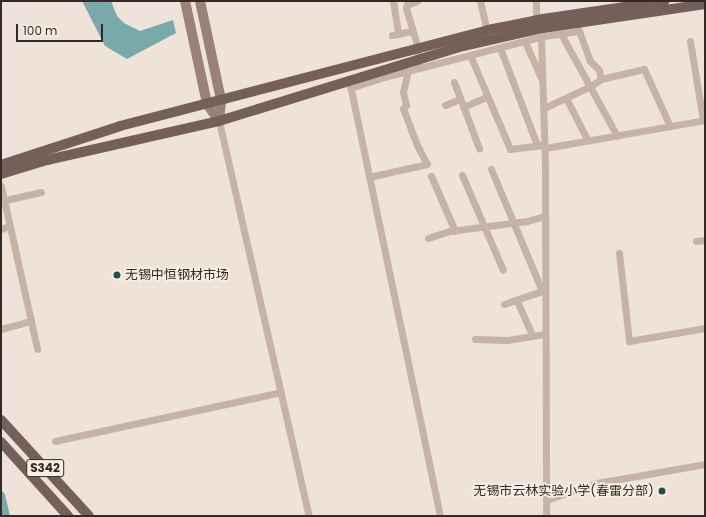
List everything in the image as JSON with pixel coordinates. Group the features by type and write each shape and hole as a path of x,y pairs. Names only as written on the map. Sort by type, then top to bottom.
{"main road":[{"path":"185,1 208,104 219,121"},
{"path":"200,1 221,100 219,121"},
{"path":"1,165 120,126 418,48 536,20 666,1"},
{"path":"1,174 47,160 219,121 418,64 463,46 705,4"},
{"name":"S342","path":"1,420 89,516"},
{"name":"S342","path":"1,442 68,516"}],"street":[{"path":"392,1 395,35 412,31"},
{"path":"417,1 408,3 412,31 418,48 418,64"},
{"path":"480,1 487,31"},
{"path":"536,1 536,20"},
{"path":"440,516 349,84 408,71 418,64 470,55 541,37 561,34 578,27 590,62 599,70 601,79"},
{"path":"561,34 591,86 616,136"},
{"path":"541,37 544,108 542,146"},
{"path":"470,55 510,149 588,141 704,120 690,41"},
{"path":"525,42 543,82"},
{"path":"500,48 542,146 545,159 546,516"},
{"path":"544,108 591,86 601,79 644,69 670,126"},
{"path":"369,177 427,164 416,145 403,109 406,105 403,92 408,71"},
{"path":"454,82 479,148"},
{"path":"463,107 487,97"},
{"path":"566,98 588,141"},
{"path":"445,106 460,99"},
{"path":"219,121 309,516"},
{"path":"491,169 540,286 545,290"},
{"path":"431,176 455,231"},
{"path":"462,176 503,270"},
{"path":"1,186 3,201 37,349"},
{"path":"3,201 41,192"},
{"path":"428,238 455,231 514,223 545,216"},
{"path":"1,229 9,226"},
{"path":"696,241 705,240"},
{"path":"619,253 629,341 705,328"},
{"path":"504,304 517,301 545,290"},
{"path":"517,301 532,335"},
{"path":"1,329 31,321"},
{"path":"475,339 507,340 545,334"},
{"path":"55,441 281,392"},
{"path":"546,500 597,482 705,464"}],"water":[{"path":"82,1 111,1 117,16 124,23 140,31 173,20 176,33 127,59 105,46"},
{"path":"1,490 5,494 10,516 1,516"}],"place":[{"name":"无锡中恒钢材市场","path":"117,275"},
{"name":"无锡市云林实验小学(春雷分部)","path":"662,491"}]}
